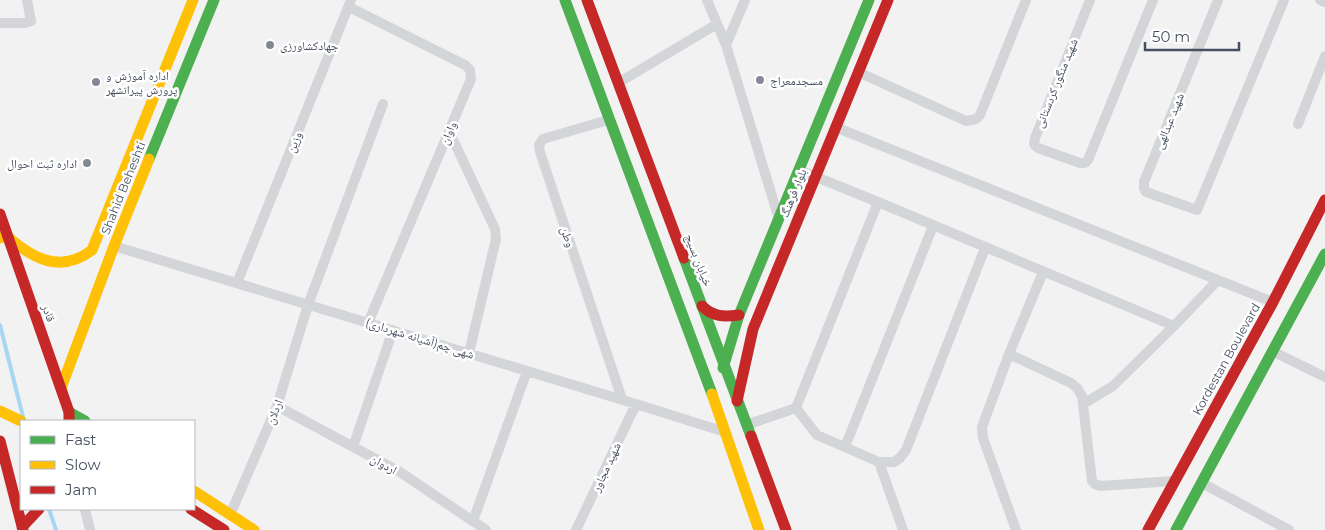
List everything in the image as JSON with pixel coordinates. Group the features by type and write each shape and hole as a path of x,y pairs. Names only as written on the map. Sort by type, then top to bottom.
{"main road":[{"name":"Shahid Beheshti","path":"3,237 31,255 47,260 63,262 78,259 92,250 194,0"},
{"name":"Shahid Beheshti","path":"61,388 114,246 214,0"},
{"name":"خیابان بسیج","path":"565,0 725,432 767,523 786,530"},
{"name":"خیابان بسیج","path":"587,0 746,425 767,523"},
{"name":"بلوار فرهنگ","path":"724,367 737,318 868,0"},
{"name":"بلوار فرهنگ","path":"737,401 753,329 888,0"},
{"path":"153,100 170,108"},
{"path":"115,193 133,200"},
{"name":"Kordestan Boulevard","path":"1148,530 1273,302 1325,200"},
{"name":"قادر","path":"0,214 3,237 61,388 69,416"},
{"path":"1176,530 1325,254"},
{"path":"702,306 709,314 737,318 753,329"},
{"path":"704,374 724,367"},
{"path":"0,411 18,420"},
{"path":"69,416 82,420"},
{"path":"0,441 4,467 22,528"},
{"path":"195,492 254,530"},
{"path":"0,495 14,496"},
{"path":"22,528 38,510"},
{"path":"193,510 224,530"}],"street":[{"path":"0,23 25,23 31,21 27,0"},
{"path":"708,0 726,45 779,219"},
{"path":"726,45 745,0"},
{"path":"858,72 966,121 976,119 980,115 1026,0"},
{"name":"شهید منگور کردستانی","path":"1090,0 1034,138 1034,144 1038,148 1080,163 1085,163 1088,160 1153,0"},
{"name":"شهید عبدالهی","path":"1218,0 1144,182 1146,192 1197,210 1284,0"},
{"path":"1320,0 1325,2"},
{"name":"واوان","path":"350,3 466,65 470,70 471,79 368,323"},
{"name":"وزین","path":"237,283 350,3"},
{"path":"618,83 717,24"},
{"path":"1298,124 1325,56"},
{"name":"اردلان","path":"230,515 277,406 308,305 383,104"},
{"name":"وطن","path":"608,120 543,139 539,145 622,399"},
{"path":"835,127 1273,302"},
{"path":"449,131 495,229 496,239 468,353"},
{"path":"799,170 1174,326"},
{"path":"746,425 796,408 878,202"},
{"path":"845,447 933,226"},
{"name":"شهی چم(آشیانه شهرداری)","path":"114,246 622,399 725,432"},
{"path":"796,408 818,434 845,447 879,462 894,462 900,458 906,450 985,248"},
{"path":"1016,530 982,438 982,427 1009,354 1043,272"},
{"path":"1083,404 1112,386 1218,280"},
{"path":"353,447 393,330"},
{"path":"1272,351 1325,377"},
{"path":"1009,354 1071,383 1077,388 1082,396 1092,481 1094,484 1100,486 1174,481"},
{"path":"473,521 527,371"},
{"name":"شهید مجاور","path":"576,530 636,404"},
{"name":"اردوان","path":"277,406 400,472 486,530"},
{"path":"879,462 903,530"},
{"path":"1202,483 1289,530"},
{"path":"85,510 90,530"}],"waterway":[{"path":"0,325 23,417"},
{"path":"49,510 56,530"}],"traffic: fast":[{"path":"149,159 214,0"},
{"path":"565,0 712,394"},
{"path":"723,368 739,315 869,0"},
{"path":"1176,530 1325,254"},
{"path":"684,258 751,436"},
{"path":"69,412 83,420"}],"traffic: slow":[{"path":"0,238 7,236 27,251 48,261 69,261 81,257 92,250 193,0"},
{"path":"61,388 149,159"},
{"path":"712,394 759,530"},
{"path":"0,411 20,421"},
{"path":"195,492 254,530"}],"traffic: jam":[{"path":"587,0 684,258"},
{"path":"737,401 753,329 888,0"},
{"path":"1148,530 1273,302 1325,200"},
{"path":"0,214 69,412 69,420"},
{"path":"702,306 706,310 719,315 739,315"},
{"path":"751,436 786,530"},
{"path":"0,441 23,530"},
{"path":"22,527 38,510"},
{"path":"193,510 224,530"}],"place":[{"name":"جهادکشاورزی","path":"270,45"},
{"name":"مسجدمعراج","path":"760,80"},
{"name":"اداره آموزش و پرورش پیرانشهر","path":"96,82"},
{"name":"اداره ثبت احوال","path":"87,163"}]}
